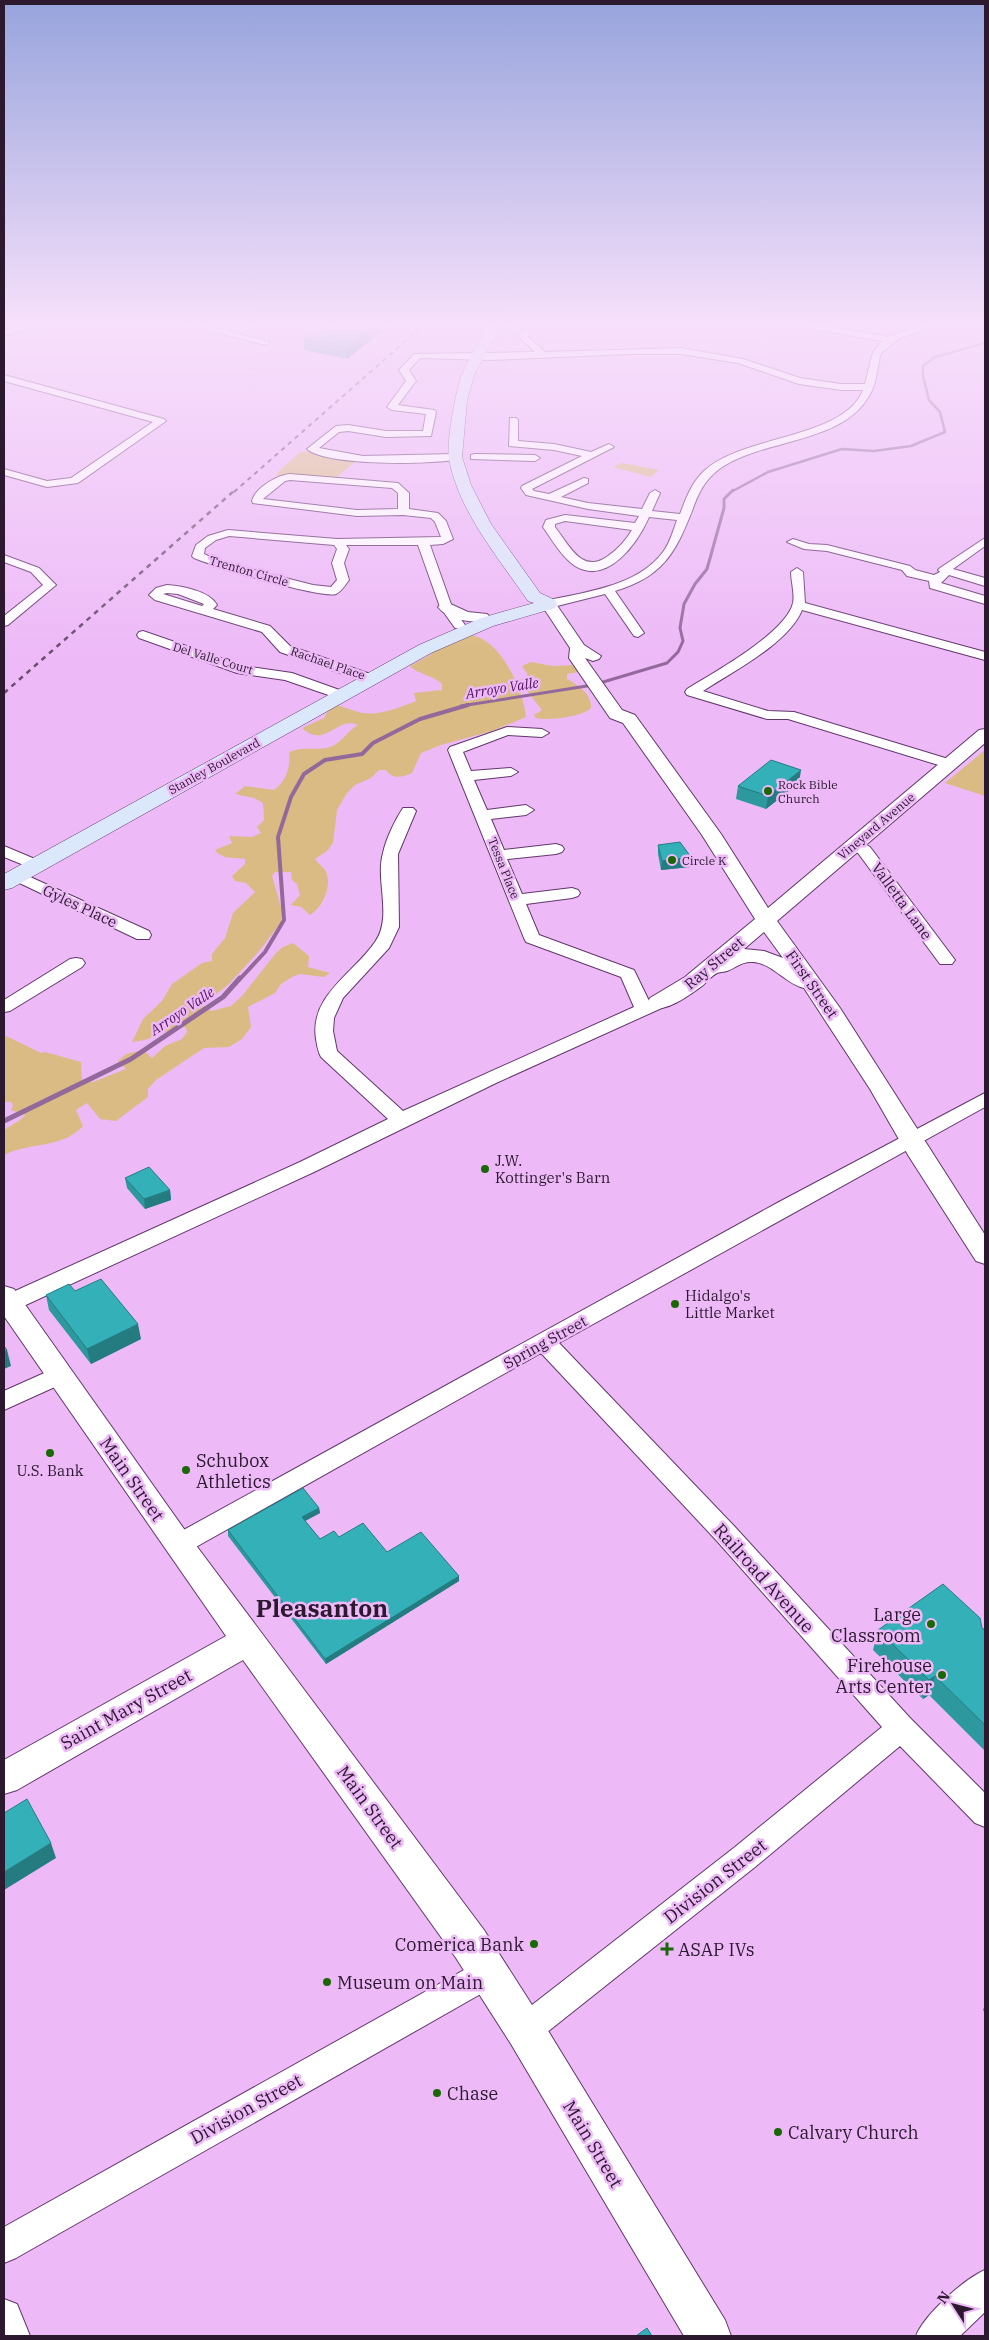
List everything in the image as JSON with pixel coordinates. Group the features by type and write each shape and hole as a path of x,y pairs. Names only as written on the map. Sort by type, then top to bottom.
{"main road":[{"path":"457,432 455,458 466,491 483,524 534,597 549,604 550,595 497,518"},
{"path":"462,432 465,452 474,457"},
{"path":"475,438 474,457 480,475"},
{"path":"455,458 466,463 474,485 485,493"},
{"name":"Stanley Boulevard","path":"425,649 429,643 459,625 523,607 549,604"},
{"name":"Stanley Boulevard","path":"10,879 425,649 487,622 549,604"}],"street":[{"path":"4,472 47,484 74,481 144,432"},
{"path":"332,432 312,448 327,454 365,458 403,460 455,458"},
{"path":"375,432 427,434 427,432"},
{"path":"512,432 512,439"},
{"path":"549,604 608,591 630,582 657,566 668,554 700,480 717,466 764,445 809,432"},
{"path":"512,439 528,434"},
{"path":"512,439 590,455"},
{"path":"593,443 609,447 526,488 530,493 588,506 684,518"},
{"path":"474,457 527,457 570,466"},
{"path":"345,481 365,458"},
{"path":"522,477 534,483"},
{"path":"282,478 345,481 394,485 400,488 406,496 403,512 357,513 257,501 258,497 282,478"},
{"path":"550,498 584,480"},
{"path":"638,528 565,518 550,522 549,527 578,562 588,568 601,566 626,547 638,528 654,493"},
{"name":"Trenton Circle","path":"337,542 343,549 338,563 343,580 334,591 313,589 215,563 198,556 200,547 212,538 228,533 337,542 438,542 447,539 440,521 434,515 403,512"},
{"path":"985,541 936,579 934,585 985,600"},
{"path":"423,542 446,608 459,625"},
{"path":"793,542 808,547 827,548 906,568 911,573 936,579"},
{"path":"4,558 35,570 50,585 4,622"},
{"path":"946,571 985,582"},
{"path":"797,572 799,605 787,623 773,639 692,692 767,715 789,715 950,764"},
{"path":"608,591 638,633"},
{"name":"First Street","path":"549,604 712,834 751,899 817,990 985,1254"},
{"path":"799,605 985,656"},
{"name":"Stanley Boulevard","path":"446,608 466,616 482,617"},
{"name":"Rachael Place","path":"205,610 266,629 286,649 371,679"},
{"name":"Del Valle Court","path":"143,636 242,670 287,676 340,695"},
{"path":"958,650 985,660"},
{"name":"Tessa Place","path":"542,733 507,731 455,750 532,938 628,974 651,1006"},
{"name":"Vineyard Avenue","path":"766,919 985,734"},
{"path":"466,776 511,772"},
{"path":"482,814 526,810"},
{"path":"400,1120 328,1053 324,1031 325,1018 335,996 383,944 390,927 390,854 408,812"},
{"name":"Valletta Lane","path":"856,844 864,850 946,960"},
{"path":"498,855 556,849"},
{"path":"4,851 36,865"},
{"name":"Gyles Place","path":"10,879 144,935"},
{"path":"517,900 572,893"},
{"name":"Ray Street","path":"651,1006 672,996 697,979 766,919"},
{"path":"577,954 592,942"},
{"path":"697,979 709,976 730,958 749,954 771,960 817,990"},
{"path":"4,1007 76,963"},
{"path":"6,1299 308,1167 400,1120 651,1006"},
{"name":"Spring Street","path":"178,1545 911,1138 985,1099"},
{"name":"Main Street","path":"6,1299 178,1545 488,1972 525,2030 709,2336"},
{"name":"Railroad Avenue","path":"544,1342 726,1534 901,1728 985,1813"},
{"path":"4,1401 60,1375"},
{"name":"Saint Mary Street","path":"4,1778 248,1641"},
{"name":"Division Street","path":"525,2030 745,1857 901,1728"},
{"name":"Division Street","path":"4,2246 488,1972"},
{"path":"934,2336 985,2288"},
{"path":"4,2317 12,2336"}],"shaded area":[{"path":"310,451 356,461 334,479 280,477 276,474 300,452"},
{"path":"622,463 659,470 651,477 613,467"},
{"path":"470,635 481,639 501,655 515,680 526,717 492,731 441,745 421,753 412,773 405,776 398,777 386,770 379,770 371,778 355,785 347,793 337,810 333,843 327,851 315,859 325,870 328,878 327,890 319,907 310,915 301,907 291,905 300,895 297,884 292,880 291,872 275,872 272,876 281,907 281,922 260,950 230,983 203,1005 211,1011 231,1006 242,996 276,953 283,947 293,943 309,956 308,967 330,973 324,977 300,974 281,984 275,993 248,1007 251,1027 242,1039 229,1047 204,1048 156,1080 148,1089 148,1097 116,1121 100,1119 87,1103 76,1110 83,1126 74,1134 55,1142 24,1148 4,1155 4,1130 25,1115 11,1110 13,1105 11,1102 4,1102 4,1035 41,1053 45,1052 81,1062 82,1081 93,1082 126,1069 118,1061 126,1054 143,1050 152,1058 165,1046 182,1039 187,1032 186,1028 181,1026 145,1040 132,1042 143,1019 162,1001 172,984 202,963 212,961 212,954 225,938 233,913 255,892 246,883 235,881 232,876 245,864 245,859 225,857 215,850 232,843 229,836 252,837 261,833 257,827 264,820 263,803 254,798 235,794 245,786 274,790 282,783 287,773 289,752 299,749 330,747 338,743 358,725 343,724 325,734 318,735 311,734 302,728 324,718 331,705 341,706 358,712 380,713 416,701 414,693 442,690 442,684 438,681 410,666 446,643"},
{"path":"531,662 553,666 577,665 584,671 567,674 567,679 587,694 591,708 580,714 565,718 536,718 534,715 542,710 519,681 528,675 522,666"},
{"path":"985,750 985,796 945,783"}],"building":[{"path":"771,760 801,770 768,796 738,786"},
{"path":"680,842 691,857 662,861 658,845"},
{"path":"149,1167 170,1190 144,1199 125,1178"},
{"path":"101,1279 138,1324 87,1349 46,1295 69,1284 75,1291"},
{"path":"303,1488 319,1508 302,1517 320,1539 334,1531 339,1537 363,1523 387,1552 421,1532 459,1576 325,1659 228,1530"},
{"name":"Firehouse Arts Center","path":"943,1584 980,1618 982,1628 985,1630 985,1725 935,1676 929,1680 878,1630"},
{"path":"27,1799 51,1843 4,1872 4,1813"},
{"path":"647,2328 652,2336 636,2336"}],"waterway":[{"name":"Arroyo Valle","path":"731,492 768,472 842,449 874,451 911,446 945,432"},
{"name":"Arroyo Valle","path":"461,706 593,685 667,663 678,652 683,641 680,628 684,604 695,584 707,569 724,508 724,499 731,492"},
{"name":"Arroyo Valle","path":"239,980 265,952 284,920 278,837 291,797 304,774 325,760 362,754 373,743 420,719 468,705"},
{"name":"Arroyo Valle","path":"4,1121 131,1059 223,997 240,978"}],"railway":[{"path":"234,492 302,432"},
{"path":"4,693 235,490"}],"place":[{"name":"Rock Bible Church","path":"768,791"},
{"name":"Circle K","path":"672,860"},
{"name":"J.W. Kottinger's Barn","path":"485,1169"},
{"name":"Hidalgo's Little Market","path":"675,1304"},
{"name":"U.S. Bank","path":"50,1453"},
{"name":"Schubox Athletics","path":"186,1470"},
{"name":"Large Classroom","path":"931,1624"},
{"name":"Firehouse Arts Center","path":"942,1675"},
{"name":"Comerica Bank","path":"534,1944"},
{"name":"ASAP IVs","path":"667,1949"},
{"name":"Museum on Main","path":"327,1982"},
{"name":"Chase","path":"437,2093"},
{"name":"Calvary Church","path":"778,2132"}],"district":[{"name":"Pleasanton","path":"322,1608"}]}
